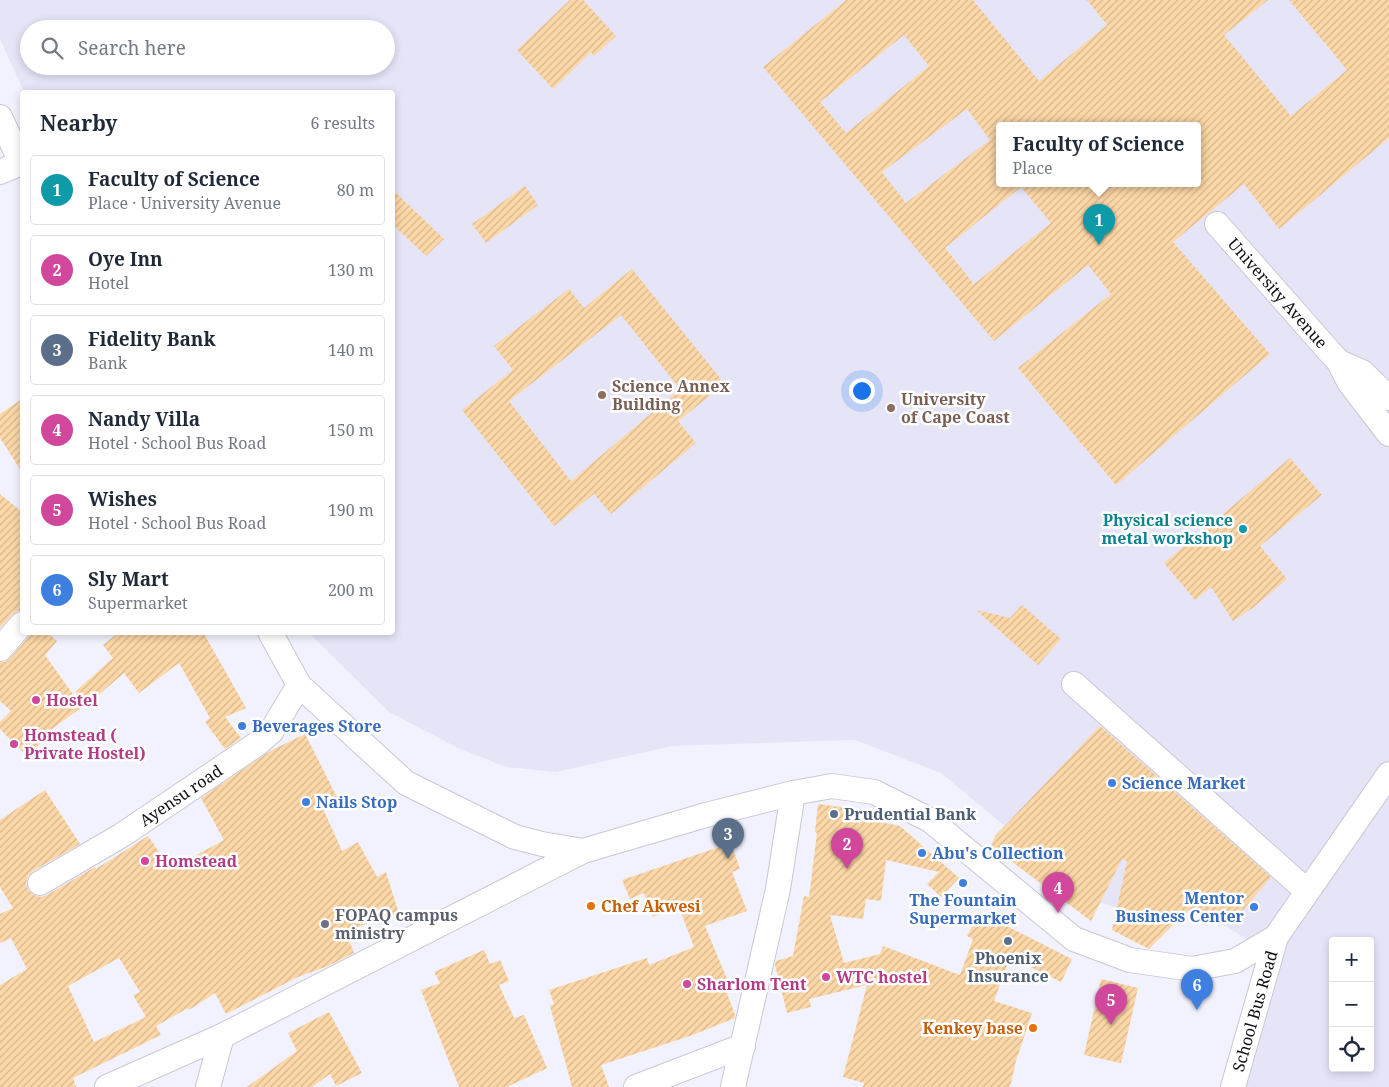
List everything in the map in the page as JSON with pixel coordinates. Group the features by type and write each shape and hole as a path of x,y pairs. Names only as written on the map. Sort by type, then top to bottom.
{"street":[{"path":"0,117 20,160"},
{"path":"0,172 20,165"},
{"name":"University Avenue","path":"1217,224 1339,362 1349,382 1389,434"},
{"name":"University Avenue","path":"1339,362 1362,372 1389,398"},
{"path":"0,649 20,626"},
{"path":"272,635 299,685 406,783 515,837 582,852"},
{"path":"1074,684 1307,891"},
{"name":"Ayensu road","path":"40,883 122,835 257,744 271,732 299,685"},
{"path":"107,1087 222,1036 582,852 706,815 832,786 874,792 930,820 1074,940 1130,960 1192,969 1235,961 1276,937 1389,774"},
{"path":"733,1087 778,889 792,794"},
{"name":"School Bus Road","path":"1233,1087 1276,937"},
{"path":"208,1087 222,1036"},
{"path":"636,1087 742,1046"}],"shaded area":[{"name":"University of Cape Coast","path":"0,0 1389,0 1389,1087 1234,1087 1271,954 1206,914 1141,916 1093,900 941,773 855,740 672,746 556,772 506,767 458,748 389,712 311,635 395,635 395,90 23,90 0,39"}],"building":[{"path":"570,0 583,0 616,36 594,56 591,52 553,89 517,50"},
{"path":"846,0 973,0 1039,81 1107,25 1087,0 1268,0 1224,35 1291,116 1347,70 1289,0 1389,0 1389,138 1279,229 1244,184 1173,242 1270,354 1116,485 1018,368 1111,294 1088,265 994,341 763,67","holes":["904,35 929,66 846,133 820,102","967,109 990,140 906,203 882,172","1021,187 1051,223 974,284 945,248"]},
{"path":"525,186 538,205 486,243 472,224"},
{"path":"395,192 444,239 426,256 395,227"},
{"path":"632,269 725,384 678,421 696,443 611,514 594,494 554,526 462,410 513,370 494,346 569,289 584,308","holes":["621,315 680,389 571,481 509,401"]},
{"path":"20,400 20,469 0,438 0,414"},
{"name":"Physical science metal workshop","path":"1290,458 1322,495 1260,546 1287,579 1254,607 1233,621 1211,587 1195,600 1164,563"},
{"path":"0,494 20,510 20,611 12,615 0,628"},
{"path":"1022,605 1061,639 1038,665 976,610 1010,618"},
{"path":"30,635 50,635 57,641 45,655 82,707 41,737 44,740 27,756 0,729 0,722 11,711 0,701 0,662 5,662"},
{"path":"115,635 205,635 246,708 225,717 241,738 225,749 205,722 210,718 179,663 139,693 124,673 87,705 75,692 113,658 103,645"},
{"name":"Science Market","path":"1100,726 1271,877 1232,923 1188,910 1149,949 1112,930 1127,861 1122,859 1091,921 991,846 995,836"},
{"path":"305,734 340,803 324,811 342,851 358,842 377,877 386,872 399,914 365,924 346,933 354,953 328,966 298,977 226,1014 215,993 189,1010 188,1008 156,1026 161,1035 73,1078 76,1087 0,1087 0,985 27,969 11,938 0,943 0,914 13,908 0,887 0,820 45,790 80,844 33,871 28,876 26,883 28,890 34,895 41,897 47,895 95,867 96,869 148,836 171,869 224,840 201,798 270,751","holes":["119,958 140,992 133,995 146,1017 94,1042 68,986"]},
{"path":"818,804 856,809 855,817 900,826 959,878 941,897 927,884 939,872 886,860 881,901 866,899 863,919 830,915 844,963 880,954 883,946 960,975 973,939 967,936 979,912 1072,959 1061,982 1010,957 994,1001 1032,1013 1016,1061 1010,1087 863,1087 864,1083 843,1077 867,985 809,999 811,1007 787,1013 775,965 776,961 793,956 804,896 809,897 817,833 815,832"},
{"path":"731,843 740,869 732,872 747,911 705,926 732,991 727,993 735,1018 690,1036 601,1065 609,1087 572,1087 550,1006 554,1004 549,990 647,958 649,965 694,947 679,907 653,917 644,893 630,899 622,880"},
{"path":"484,950 490,964 500,960 509,981 499,985 514,1018 524,1015 547,1068 507,1087 459,1087 421,990 440,983 434,972"},
{"path":"1101,979 1138,988 1121,1063 1084,1055"},
{"path":"329,1012 362,1073 336,1086 330,1074 312,1087 247,1087 297,1051 288,1033"}],"place":[{"name":"Faculty of Science","path":"1099,245"},
{"name":"Science Annex Building","path":"602,395"},
{"name":"University of Cape Coast","path":"891,408"},
{"name":"Physical science metal workshop","path":"1243,529"},
{"name":"Hostel","path":"36,700"},
{"name":"Beverages Store","path":"242,726"},
{"name":"Homstead ( Private Hostel)","path":"14,744"},
{"name":"Science Market","path":"1112,783"},
{"name":"Nails Stop","path":"306,802"},
{"name":"Prudential Bank","path":"834,814"},
{"name":"Abu's Collection","path":"922,853"},
{"name":"Fidelity Bank","path":"728,859"},
{"name":"Homstead","path":"145,861"},
{"name":"Oye Inn","path":"847,869"},
{"name":"The Fountain Supermarket","path":"963,883"},
{"name":"Chef Akwesi","path":"591,906"},
{"name":"Mentor Business Center","path":"1254,907"},
{"name":"Nandy Villa","path":"1058,913"},
{"name":"FOPAQ campus ministry","path":"325,924"},
{"name":"Phoenix Insurance","path":"1008,941"},
{"name":"WTC hostel","path":"826,977"},
{"name":"Sharlom Tent","path":"687,984"},
{"name":"Sly Mart","path":"1197,1010"},
{"name":"Wishes","path":"1111,1025"},
{"name":"Kenkey base","path":"1033,1028"}]}
